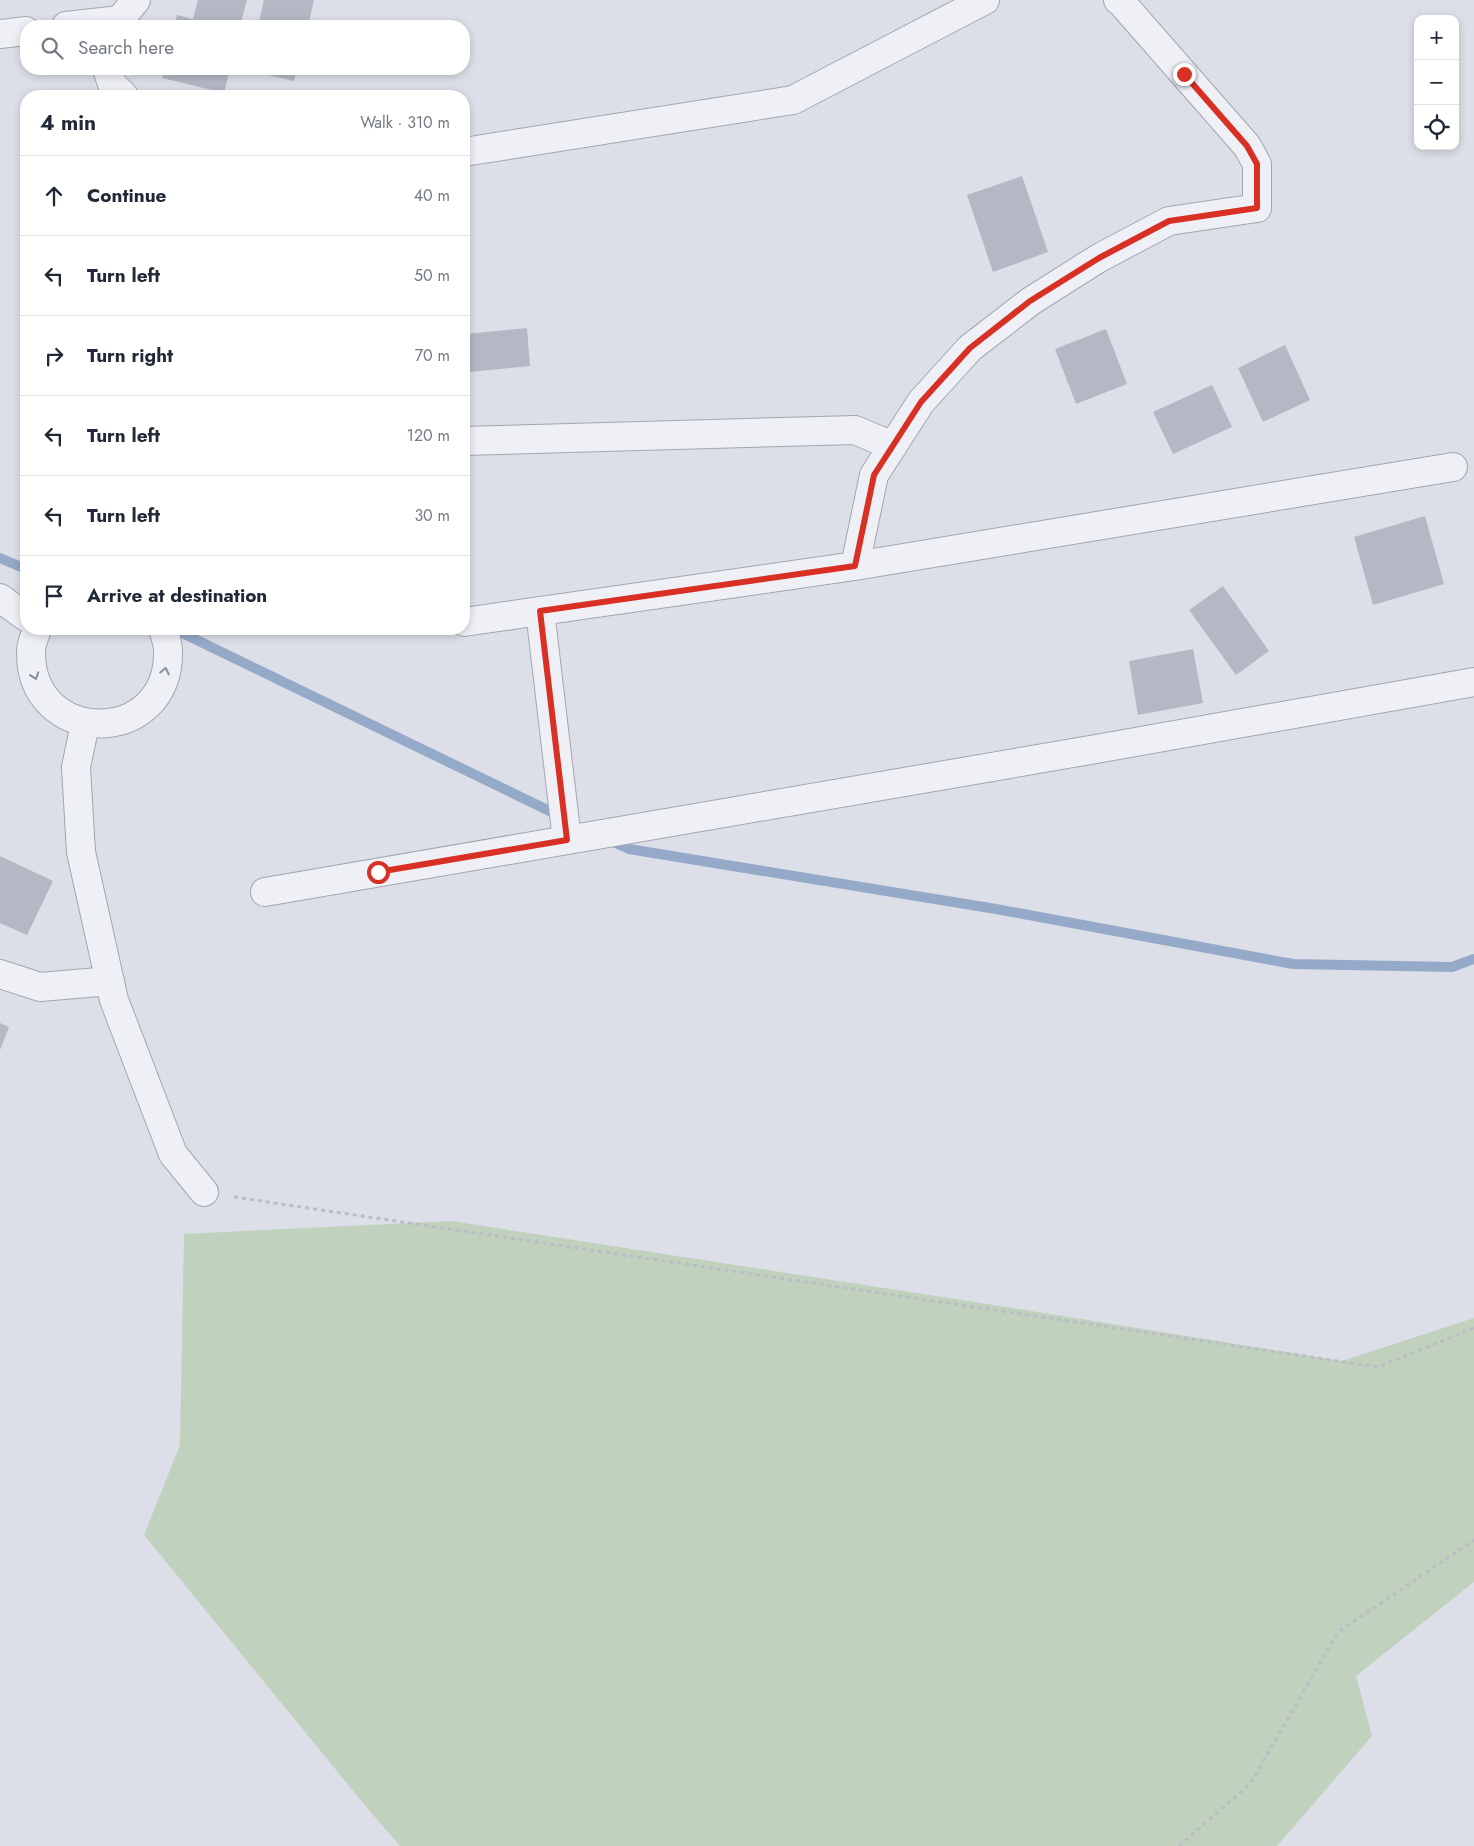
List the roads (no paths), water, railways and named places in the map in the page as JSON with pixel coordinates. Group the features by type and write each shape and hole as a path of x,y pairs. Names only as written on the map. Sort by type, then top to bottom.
{"street":[{"path":"470,151 793,100 986,0"},
{"path":"855,566 874,475 921,402 970,348 1030,301 1099,258 1169,221 1257,208 1257,164 1247,146 1118,0"},
{"path":"100,20 123,16"},
{"path":"0,34 20,32"},
{"path":"109,75 112,84 118,90"},
{"path":"470,440 855,430 893,446"},
{"path":"470,621 855,566 1453,467"},
{"path":"0,598 20,613"},
{"path":"540,611 567,840"},
{"path":"35,635 30,649 33,674 44,697 62,714 85,724 106,724 127,719 145,707 159,691 167,671 168,649 164,635"},
{"path":"265,892 1474,682"},
{"path":"85,724 76,767 81,852 114,1000 173,1154 204,1192"},
{"path":"0,974 40,987 110,981"}],"waterway":[{"path":"0,558 20,566"},
{"path":"186,635 562,817"},
{"path":"609,840 629,849 996,909 1293,964 1452,967 1474,959"}]}
